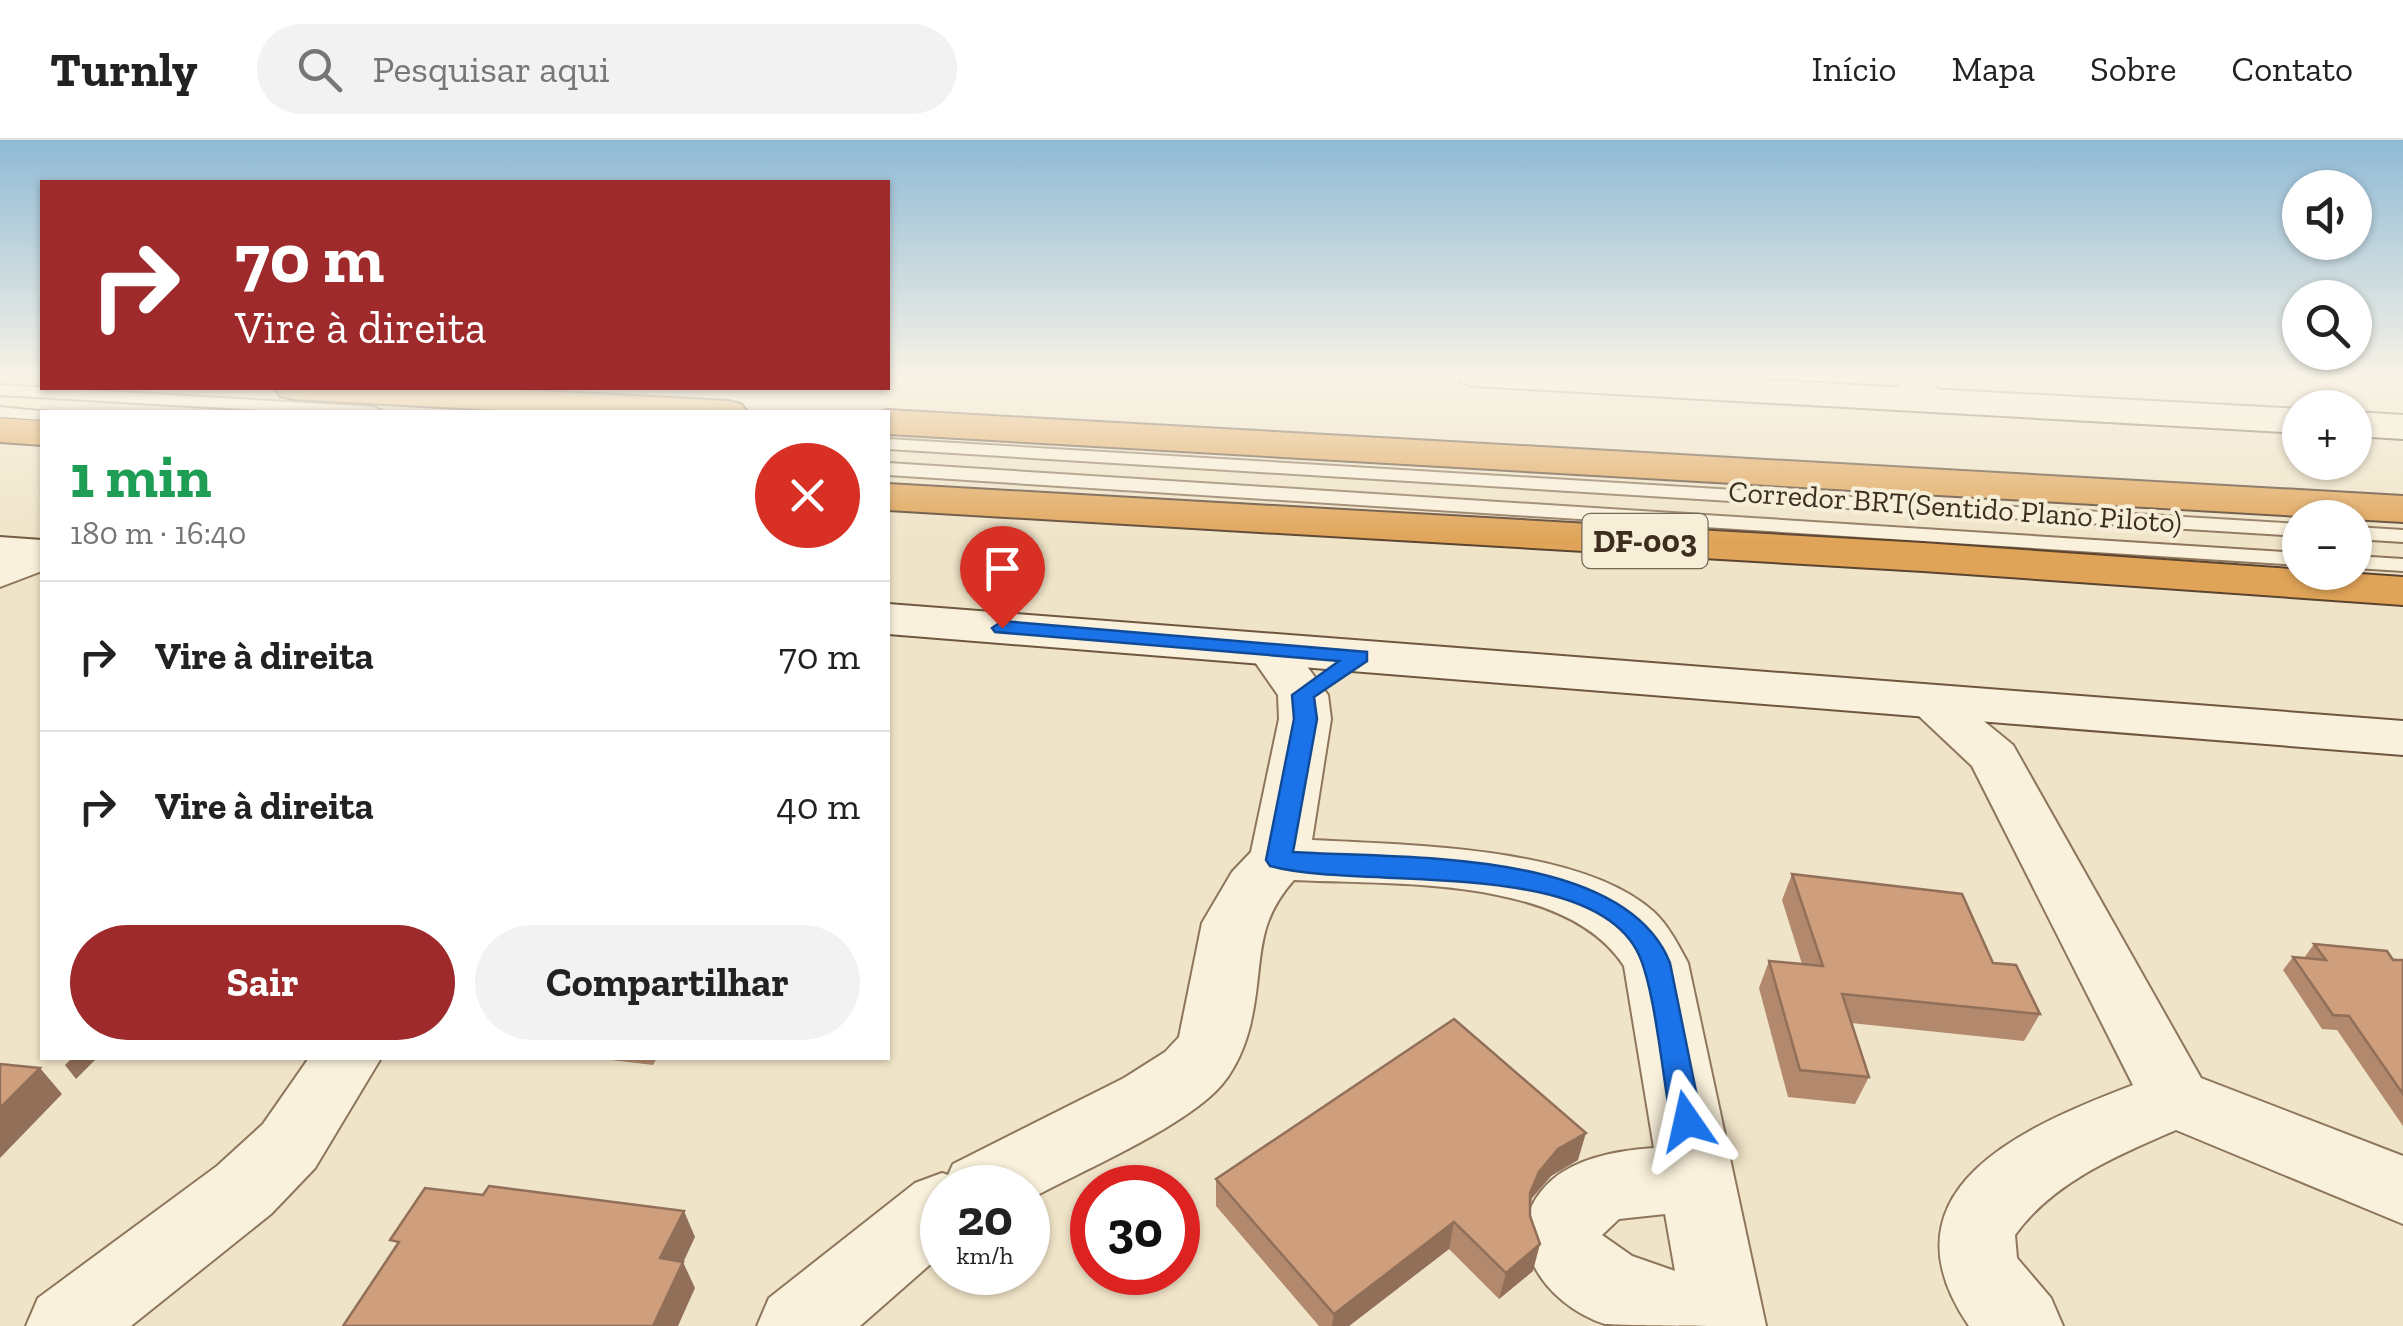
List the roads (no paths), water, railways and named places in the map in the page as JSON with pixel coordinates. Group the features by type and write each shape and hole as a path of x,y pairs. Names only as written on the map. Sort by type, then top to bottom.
{"highway":[{"path":"5,430 40,433"},
{"name":"DF-003","path":"1033,430 2403,509"},
{"name":"DF-003","path":"890,497 1904,556 2403,591"}],"street":[{"path":"0,551 40,554"},
{"path":"0,574 40,555"},
{"path":"890,618 1928,700 2002,732 2403,738"},
{"path":"1024,1165 1149,1099 1190,1072 1208,1050 1220,1017 1232,923 1254,888 1279,860 1306,719 1303,695 1270,648"},
{"path":"1303,695 1360,656"},
{"path":"2002,732 2176,1099 2403,1190"},
{"path":"1279,860 1475,874 1552,886 1607,907 1632,926 1650,946 1656,963 1698,1181 1725,1324 1628,1296 1568,1256 1562,1236 1566,1220 1577,1205 1595,1194 1656,1181 1698,1181"},
{"path":"67,1326 244,1190 289,1146 346,1060"},
{"path":"2022,1326 1986,1288 1978,1252 1979,1222 2008,1190 2048,1159 2110,1125 2176,1099"},
{"path":"798,1326 920,1225"}],"lane":[{"path":"890,444 2282,529"},
{"name":"Corredor BRT(Sentido Plano Piloto)","path":"890,469 2282,558"},
{"path":"2372,535 2403,536"},
{"path":"2372,563 2403,566"}]}
